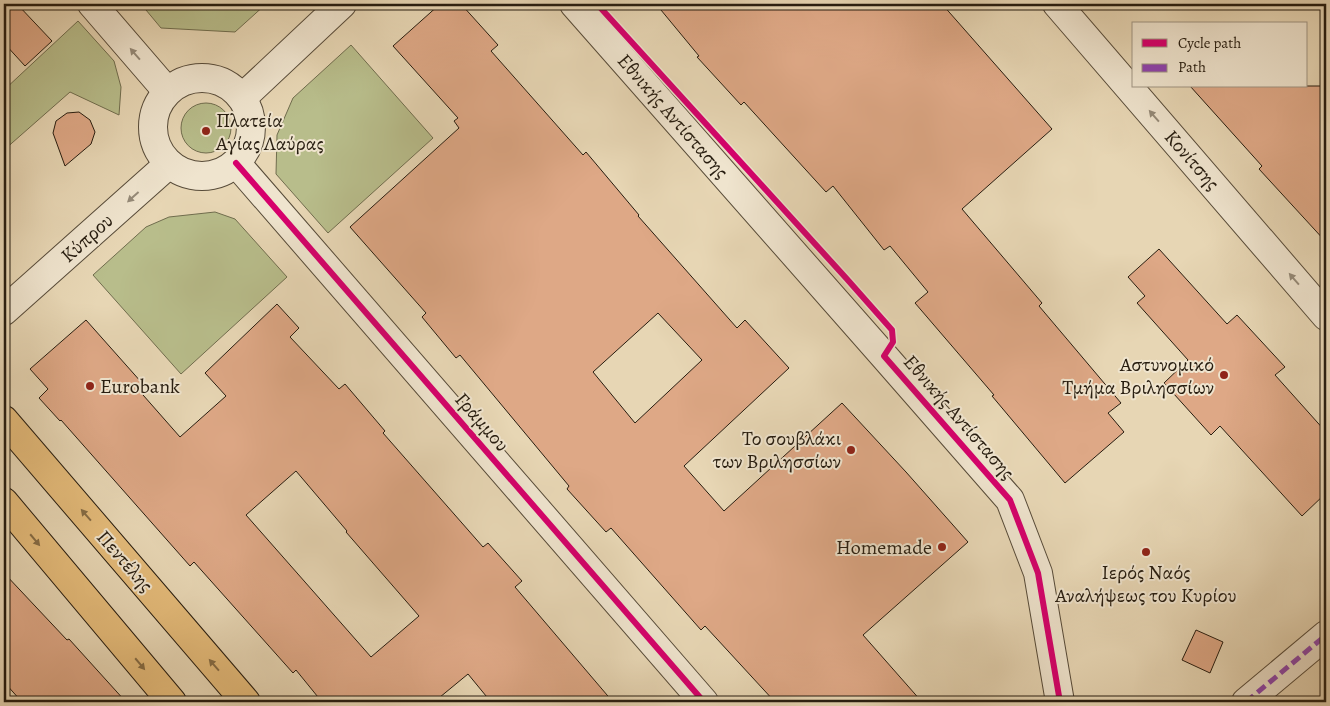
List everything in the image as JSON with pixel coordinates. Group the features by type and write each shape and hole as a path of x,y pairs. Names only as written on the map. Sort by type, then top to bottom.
{"main road":[{"name":"Πεντέλης","path":"4,420 246,702"},
{"path":"4,502 172,702"}],"street":[{"path":"92,4 167,91"},
{"path":"242,98 342,4"},
{"name":"Εθνικής Αντίστασης","path":"574,4 1010,500 1038,573 1060,702"},
{"name":"Κονίτσης","path":"1057,4 1326,316"},
{"path":"198,78 215,79 230,86 242,98 251,124 250,138 236,163 224,171 210,176 195,176 181,172 169,164 157,148 152,128 156,108 167,91 182,82 198,78"},
{"name":"Γράμμου","path":"236,163 704,702"},
{"name":"Κύπρου","path":"4,312 169,164"},
{"path":"1246,702 1326,635"}],"green space":[{"path":"141,4 266,4 235,32 161,28"},
{"path":"78,21 114,61 121,87 119,115 70,92 4,150 4,90"},
{"path":"351,45 433,138 328,233 276,174 277,135 293,98"},
{"name":"Πλατεία Αγίας Λαύρας","path":"206,103 215,105 226,114 231,128 229,137 220,148 206,153 197,151 186,142 181,128 183,119 192,108"},
{"path":"215,212 235,219 287,277 181,374 93,275 146,227 169,217"}],"building":[{"path":"4,4 17,4 52,41 25,66 4,43"},
{"path":"440,4 461,4 498,45 491,51 583,155 586,152 638,216 737,328 745,320 789,368 684,466 724,511 842,403 968,542 863,635 922,702 775,702 705,626 701,630 611,528 606,532 567,489 569,486 460,355 456,358 422,317 426,313 350,227 459,128 454,121 458,118 393,46","holes":["658,313 702,360 635,423 593,372"]},
{"path":"656,4 942,4 1052,129 962,209 1042,303 1039,306 1121,403 1108,413 1124,432 1065,483 992,396 994,395 915,303 928,292 890,246 884,250 833,186 826,192 744,102 741,105 697,57 699,56"},
{"path":"1308,86 1326,86 1326,242 1259,169 1262,166 1192,88 1308,88"},
{"path":"79,112 90,120 95,132 91,144 65,166 53,133 56,121 67,113"},
{"path":"1159,249 1227,324 1237,315 1285,367 1275,375 1326,432 1326,493 1302,516 1220,426 1211,435 1164,383 1188,360 1137,303 1145,296 1128,277"},
{"path":"277,304 299,328 290,337 339,389 345,384 385,431 383,433 483,547 488,543 522,581 515,587 613,702 491,702 468,674 434,702 322,702 296,670 293,673 194,562 190,566 61,420 39,398 48,389 30,369 86,320 142,383 136,387 180,437 226,396 205,373","holes":["296,471 419,616 371,657 246,515"]},
{"path":"4,573 67,640 69,639 126,702 22,702 4,682"},
{"path":"1196,630 1223,642 1210,673 1182,660"}],"marked path":[{"path":"1246,702 1326,635"}],"cycle path":[{"path":"597,4 892,330 893,342 884,356 1010,500 1038,573 1060,702"},
{"path":"236,163 704,702"}],"place":[{"name":"Πλατεία Αγίας Λαύρας","path":"206,131"},
{"name":"Αστυνομικό Τμήμα Βριλησσίων","path":"1224,375"},
{"name":"Eurobank","path":"90,386"},
{"name":"Το σουβλάκι των Βριλησσίων","path":"851,450"},
{"name":"Homemade","path":"942,547"},
{"name":"Ιερός Ναός Αναλήψεως του Κυρίου","path":"1146,552"}]}
